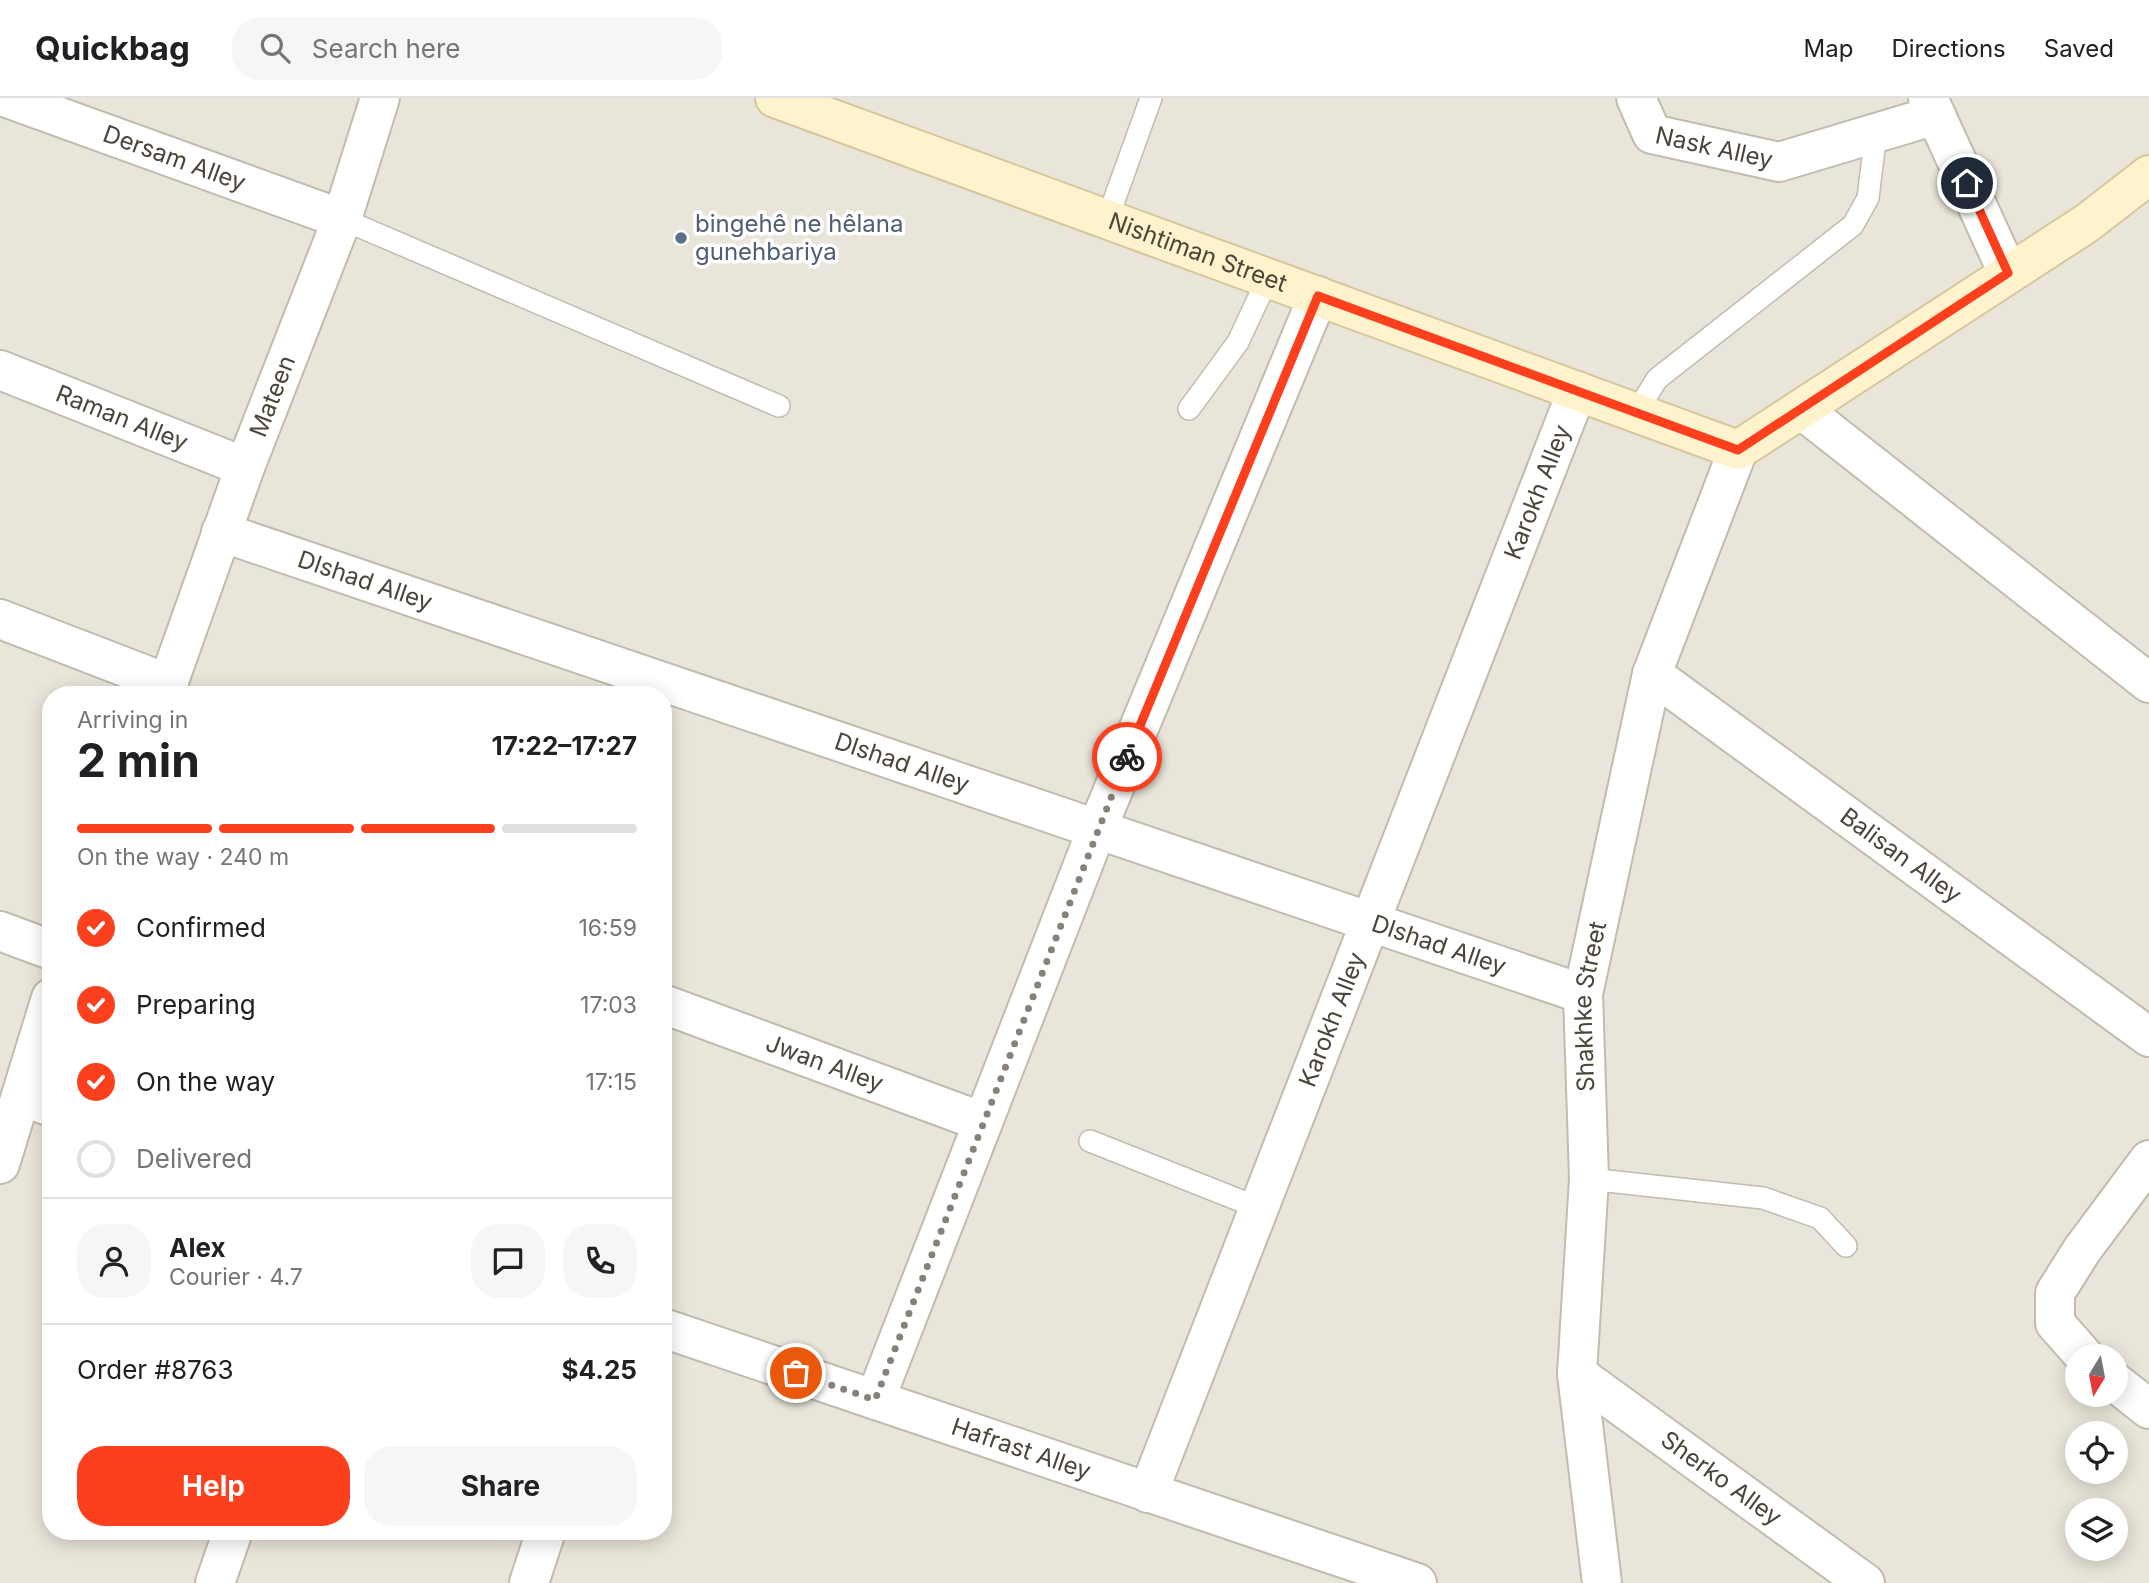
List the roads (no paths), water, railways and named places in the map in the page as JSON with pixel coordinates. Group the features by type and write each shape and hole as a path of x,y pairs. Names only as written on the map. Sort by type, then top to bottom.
{"street":[{"name":"Dersam Alley","path":"7,98 342,219"},
{"name":"Mateen","path":"167,686 244,467 342,219 380,98"},
{"name":"Nishtiman Street","path":"775,98 1738,450"},
{"name":"Nask Alley","path":"1636,98 1652,134 1779,162 1876,133 1932,107"},
{"path":"1932,107 2008,273"},
{"path":"1738,450 2087,223 2149,175"},
{"path":"875,1400 1097,829 1318,296"},
{"name":"Raman Alley","path":"0,370 244,467"},
{"name":"Karokh Alley","path":"1148,1493 1577,391"},
{"path":"1801,409 2149,683"},
{"name":"Shakhke Street","path":"1602,1583 1577,1374 1589,1179 1583,994 1652,674 1738,450"},
{"name":"Dlshad Alley","path":"221,532 1583,994"},
{"path":"0,619 159,686"},
{"name":"Balisan Alley","path":"1652,674 2149,1037"},
{"path":"0,931 42,947"},
{"name":"Jwan Alley","path":"672,1007 984,1122"},
{"path":"0,1164 36,1101 42,1060"},
{"path":"2073,1344 2055,1324 2054,1293 2081,1250 2149,1160"},
{"name":"Hafrast Alley","path":"672,1331 1148,1493 1376,1577 1417,1583"},
{"name":"Sherko Alley","path":"1577,1374 1865,1583"},
{"path":"2128,1392 2149,1409"},
{"path":"215,1583 230,1540"},
{"path":"528,1583 543,1540"}],"lane":[{"path":"1107,219 1151,98"},
{"path":"1636,413 1657,379 1853,225 1868,198 1876,133"},
{"path":"342,219 779,406"},
{"path":"1189,409 1238,342 1268,278"},
{"path":"1090,1141 1259,1208"},
{"path":"1589,1179 1763,1198 1820,1218 1846,1246"}],"place":[{"name":"bingehê ne hêlana gunehbariya","path":"681,238"}]}
